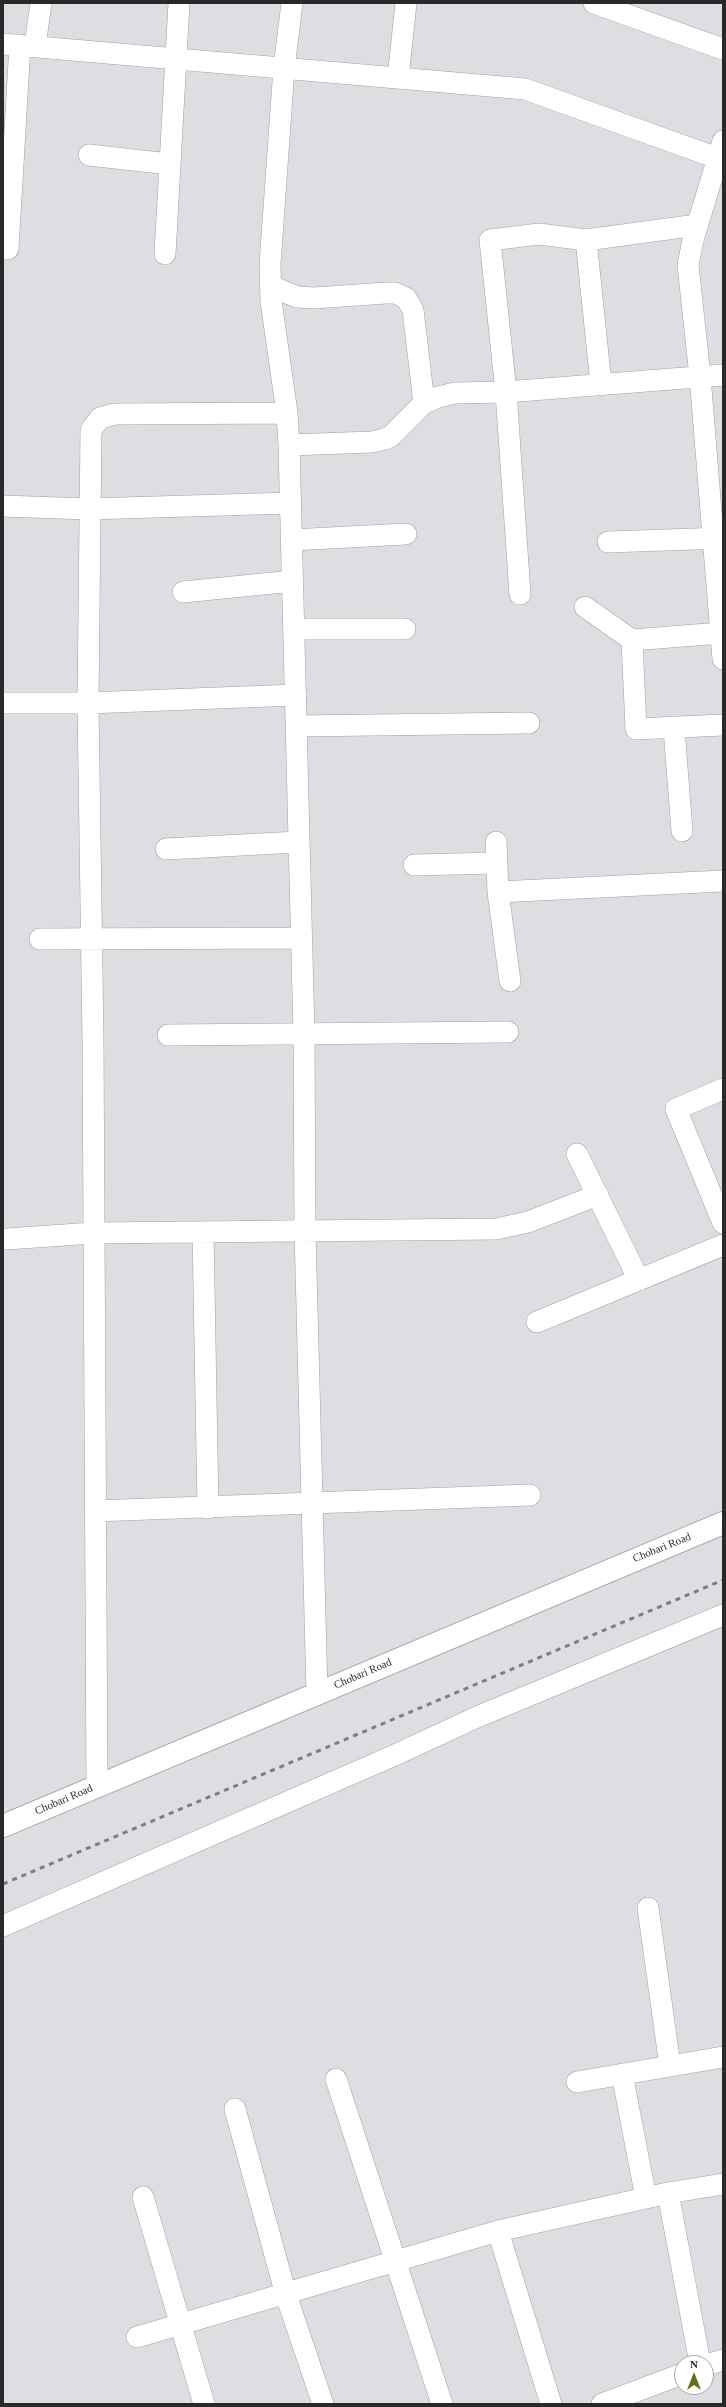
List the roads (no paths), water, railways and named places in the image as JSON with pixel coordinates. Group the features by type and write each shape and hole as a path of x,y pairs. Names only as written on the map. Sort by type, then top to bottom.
{"street":[{"path":"8,249 19,45 41,3"},
{"path":"164,254 174,58 179,3"},
{"path":"292,3 284,68 270,264 271,294 276,344 287,413 289,446 295,629 300,938 304,1034 305,1231 317,1693"},
{"path":"398,78 406,3"},
{"path":"594,3 723,49"},
{"path":"19,45 525,88 721,153 697,225 690,253 688,276 718,539 723,659"},
{"path":"90,155 168,164"},
{"path":"520,594 506,392 490,240 539,234 586,240 697,225"},
{"path":"586,240 601,384"},
{"path":"271,294 314,298 395,293 406,298 413,310 421,407"},
{"path":"289,446 372,442 391,436 421,407 438,397 455,393 506,392 700,376 723,376"},
{"path":"97,1786 88,703 88,509 91,430 100,418 115,414 287,413"},
{"path":"3,506 88,509 290,503"},
{"path":"291,540 406,534"},
{"path":"608,542 718,539"},
{"path":"183,592 293,580"},
{"path":"585,606 632,640 721,633"},
{"path":"295,629 405,629"},
{"path":"632,640 636,729 674,729 723,726"},
{"path":"3,703 88,703 296,695"},
{"path":"296,726 529,723"},
{"path":"674,729 682,831"},
{"path":"166,849 298,842"},
{"path":"496,842 498,892 510,981"},
{"path":"414,865 496,863"},
{"path":"498,892 723,881"},
{"path":"40,939 300,938"},
{"path":"168,1035 508,1032"},
{"path":"723,1089 676,1109 723,1223"},
{"path":"577,1154 639,1280"},
{"path":"7,1238 93,1233 496,1229 528,1222 598,1195"},
{"path":"203,1232 208,1508"},
{"path":"537,1322 723,1245"},
{"path":"95,1511 530,1495"},
{"name":"Chobari Road","path":"3,1826 723,1523"},
{"path":"3,1926 380,1762 477,1717 723,1615"},
{"path":"648,1908 670,2066"},
{"path":"577,2082 723,2057"},
{"path":"622,2074 646,2198"},
{"path":"336,2079 442,2404"},
{"path":"235,2109 286,2295 323,2404"},
{"path":"137,2337 286,2295 498,2232 668,2193 723,2184"},
{"path":"668,2193 698,2355"},
{"path":"143,2197 204,2404"},
{"path":"498,2232 551,2404"},
{"path":"602,2404 674,2377"}],"railway":[{"path":"3,1884 723,1580"}]}
